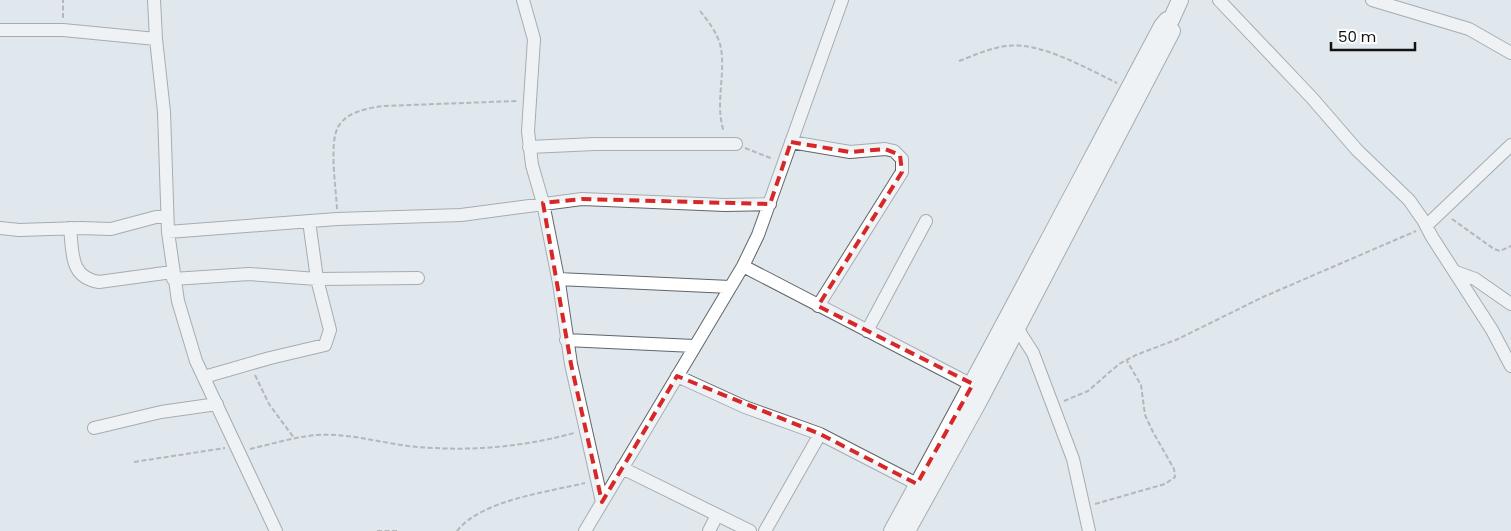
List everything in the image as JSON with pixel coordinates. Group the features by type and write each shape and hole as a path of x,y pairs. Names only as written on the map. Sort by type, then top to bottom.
{"street":[{"path":"154,0 156,39 163,98 167,217 173,276 185,326 204,377 236,449 276,531"},
{"path":"523,0 534,39 528,131 529,147 543,203 558,279 566,340 602,502"},
{"path":"585,531 743,266 758,235 785,164 791,142 842,0"},
{"path":"892,531 918,484 1017,328 1169,37 1173,26 1171,20 1180,0"},
{"path":"1219,0 1302,87 1357,150 1409,200 1492,330 1511,366"},
{"path":"1372,0 1469,29 1511,53"},
{"path":"907,531 1128,89 1162,26 1167,20 1171,20"},
{"path":"0,30 63,30 156,39"},
{"path":"791,142 850,152 885,149 894,151 902,159 902,172 818,306"},
{"path":"529,147 595,144 736,144"},
{"path":"1426,226 1511,145"},
{"path":"168,232 337,218 462,215 582,199 725,205 770,204"},
{"path":"0,228 19,230 110,229 156,217 167,217"},
{"path":"204,377 250,363 325,345 330,330 317,279 308,221"},
{"path":"867,331 926,222"},
{"path":"70,228 76,268 83,278 99,282 173,276 249,274 317,279 418,278"},
{"path":"743,266 978,387"},
{"path":"1456,272 1475,279 1511,304"},
{"path":"558,279 730,287"},
{"path":"1017,328 1033,353 1073,459 1089,531"},
{"path":"566,340 694,346"},
{"path":"677,376 745,406 820,434 918,484"},
{"path":"94,428 161,412 216,404"},
{"path":"765,531 820,434"},
{"path":"622,468 750,531"},
{"path":"709,531 717,515"}],"path":[{"path":"63,0 63,30"},
{"path":"700,10 714,29 720,45 721,116 725,133 736,144 785,164"},
{"path":"959,61 979,53 1007,46 1028,47 1075,64 1128,89"},
{"path":"337,218 334,150 338,128 348,117 363,110 382,106 531,101"},
{"path":"1442,212 1494,249 1500,251 1511,246"},
{"path":"1052,405 1088,392 1119,364 1127,360 1178,339 1255,300 1320,274 1426,226"},
{"path":"1084,508 1152,489 1170,482 1174,477 1174,469 1146,415 1141,386 1127,360"},
{"path":"250,363 269,404 294,438"},
{"path":"134,462 236,449 319,435 450,449 485,448 552,439 587,429"},
{"path":"457,531 470,518 492,508 540,493 597,481"},
{"path":"377,531 398,531"}],"highlighted area":[{"path":"791,142 850,152 885,149 900,155 902,172 818,306 973,384 917,484 820,434 677,376 602,502 571,364 543,203 582,199 770,204"}]}
